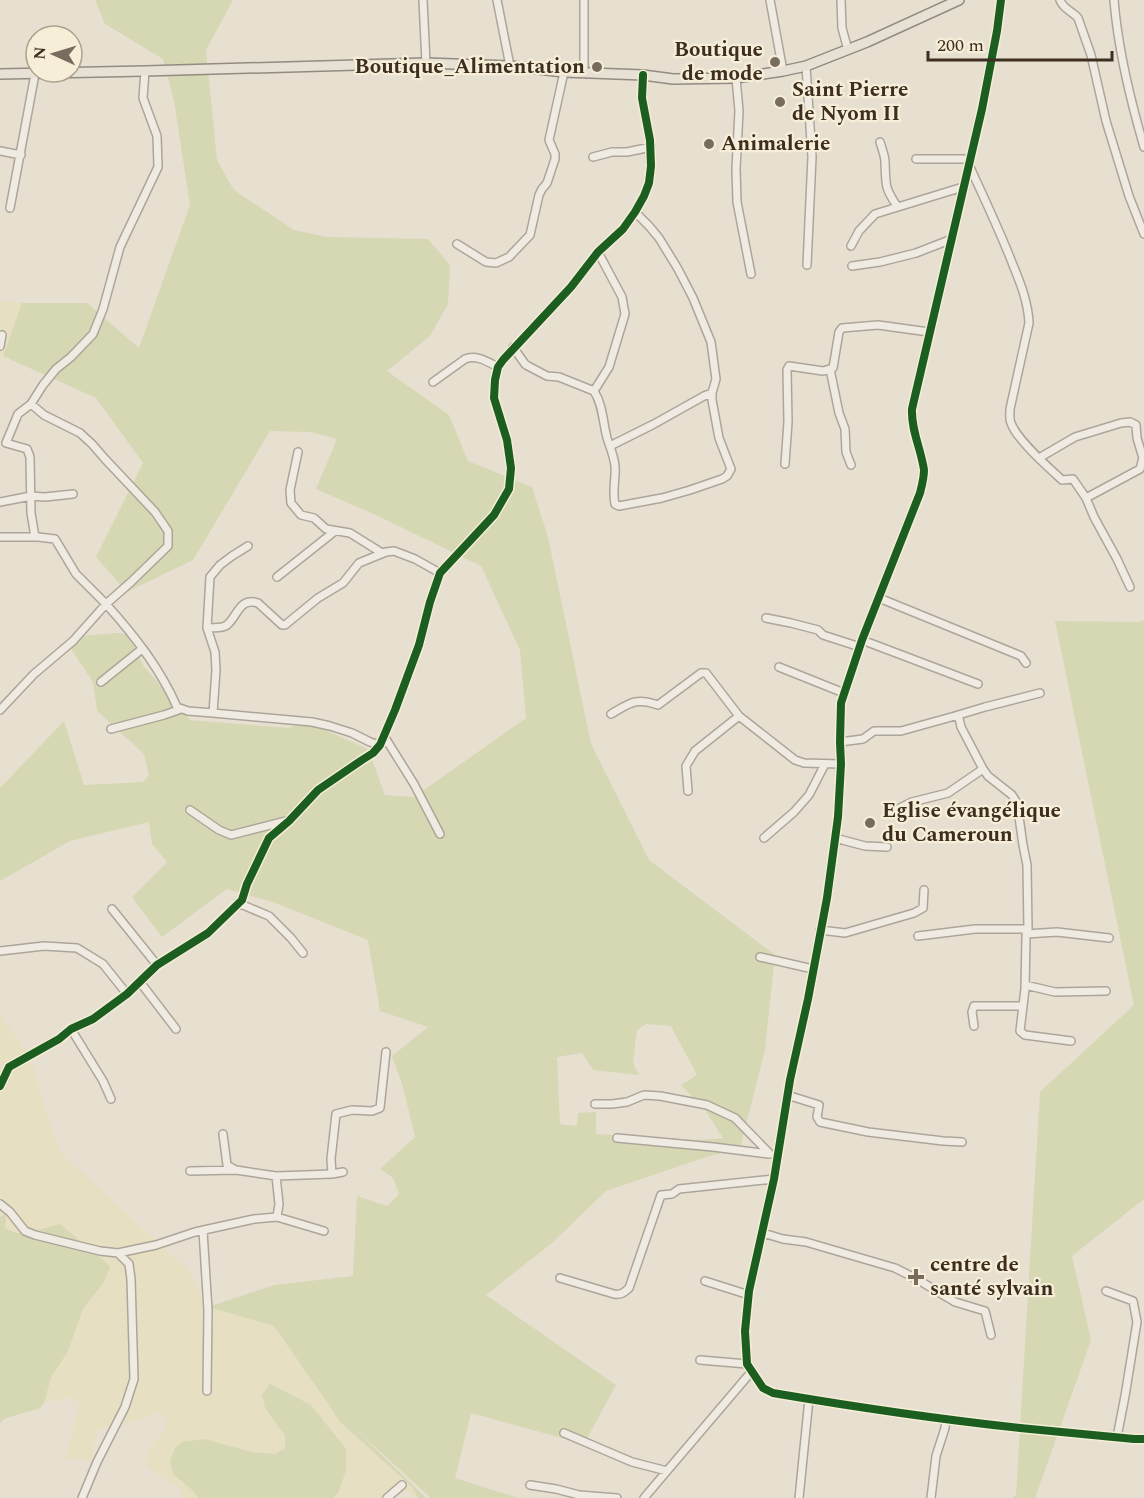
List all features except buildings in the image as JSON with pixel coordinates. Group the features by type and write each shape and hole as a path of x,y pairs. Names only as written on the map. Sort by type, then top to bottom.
{"main road":[{"path":"84,73 426,63 510,66 673,79 736,78 806,66 848,50 957,0"},
{"path":"0,74 24,74"}],"street":[{"path":"423,0 426,63"},
{"path":"497,0 510,66"},
{"path":"584,0 584,72"},
{"path":"770,0 783,71"},
{"path":"841,0 842,28 848,50"},
{"path":"1000,0 997,31 982,109 912,409 913,425 924,472 923,482 861,643 841,703 838,817 827,898 774,1154 774,1179 749,1295 745,1331 747,1364 763,1388 773,1393 946,1419 1144,1439"},
{"path":"1060,0 1065,9 1074,13 1078,18 1090,55 1106,121 1129,196 1144,234"},
{"path":"1114,0 1123,61 1144,147"},
{"path":"806,66 812,157 807,265"},
{"path":"35,537 30,496 30,457 27,449 6,444 18,414 31,404 56,369 93,334 106,300 120,247 158,167 157,136 143,98 145,71"},
{"path":"458,244 486,262 496,263 509,257 530,235 539,195 549,178 555,159 549,140 564,72"},
{"path":"0,1086 2,1076 9,1067 93,1018 128,994 157,965 208,933 242,900 247,884 269,838 289,821 318,790 373,753 380,745 417,652 440,573 494,515 509,489 511,468 507,440 494,398 498,367 513,347 571,287 597,252 623,229 635,212 649,183 651,147 642,98 643,75"},
{"path":"736,78 739,111 737,202 751,274"},
{"path":"10,208 33,84"},
{"path":"880,142 885,160 885,182 897,206"},
{"path":"593,157 651,147"},
{"path":"0,151 21,155"},
{"path":"916,159 969,162"},
{"path":"969,162 1025,297 1029,323 1010,409 1010,421 1016,433 1062,480 1073,479 1086,498 1130,587"},
{"path":"851,246 857,234 875,214 963,187"},
{"path":"513,347 528,366 547,376 559,377 594,391 615,461 614,501 616,506 668,497 727,476 731,469 719,438 712,393 716,379 712,347 693,298 665,248 635,212"},
{"path":"852,266 916,254 952,239"},
{"path":"594,391 609,367 625,314 622,297 597,252"},
{"path":"785,465 788,368 791,366 824,372 833,368 839,332 842,328 878,325 929,332"},
{"path":"0,346 2,335"},
{"path":"433,382 471,356 498,367"},
{"path":"830,369 839,413 845,429 846,452 851,465"},
{"path":"610,446 712,393"},
{"path":"0,710 34,674 73,641 106,604 168,546 168,531 155,512 92,444 80,433 44,415 31,404"},
{"path":"1039,458 1075,437 1125,422 1136,425 1137,438 1142,447 1142,471 1086,498"},
{"path":"298,452 290,490 291,503 301,515 314,518 326,529 350,533 382,554"},
{"path":"0,502 30,496 74,494"},
{"path":"277,577 335,531"},
{"path":"0,537 55,539 76,574 131,633 167,684 177,707 188,711 312,722 352,733 380,745"},
{"path":"213,712 215,652 207,628 210,577 220,565 248,546"},
{"path":"207,628 225,626 240,607 253,602 258,603 282,625 285,625 318,598 343,583 359,563 394,551 415,559 440,573"},
{"path":"879,598 1021,656 1026,663"},
{"path":"766,618 818,630 823,635 861,643 978,684"},
{"path":"101,682 142,649"},
{"path":"779,667 844,693"},
{"path":"611,714 635,700 646,700 658,705 703,672 708,675 739,716 795,760 804,763 841,764"},
{"path":"840,742 863,739 874,731 900,731 985,706 1041,693"},
{"path":"111,729 182,709"},
{"path":"688,791 686,766 695,751 739,716"},
{"path":"955,716 983,769 988,776 1012,795 1017,803 1028,865 1025,985 1020,1032 1025,1035 1071,1041"},
{"path":"384,736 414,784 440,834"},
{"path":"764,838 794,812 808,795 825,764"},
{"path":"896,810 912,802 948,793 983,769"},
{"path":"190,810 219,830 231,835 289,821"},
{"path":"835,838 865,846 887,847"},
{"path":"820,930 845,933 914,913 923,908 924,890"},
{"path":"238,903 269,916 303,953"},
{"path":"112,909 157,965"},
{"path":"918,936 975,929 1057,932 1109,938"},
{"path":"0,951 44,946 77,948 103,964 128,994"},
{"path":"760,957 813,969"},
{"path":"140,982 176,1029"},
{"path":"1025,985 1055,992 1107,991"},
{"path":"974,1026 972,1012 974,1006 1023,1006"},
{"path":"71,1029 111,1099"},
{"path":"332,1174 336,1114 352,1110 372,1111 380,1108 386,1052"},
{"path":"595,1104 627,1102 644,1095 707,1105 735,1118 774,1154"},
{"path":"788,1095 819,1105 817,1117 820,1122 868,1132 962,1142"},
{"path":"223,1134 227,1166 236,1170"},
{"path":"617,1138 774,1154"},
{"path":"190,1171 236,1170 276,1176 343,1172"},
{"path":"276,1176 279,1204 277,1217"},
{"path":"560,1278 614,1294 624,1293 628,1288 661,1195 672,1194 679,1189 774,1179"},
{"path":"0,1204 26,1231 35,1235 100,1251 118,1253 254,1219 277,1217 324,1231"},
{"path":"202,1231 208,1310 207,1391"},
{"path":"763,1233 806,1242 895,1268 955,1302 985,1311 991,1335"},
{"path":"82,1498 97,1462 125,1407 134,1378 132,1279 129,1264 118,1253"},
{"path":"705,1281 749,1295"},
{"path":"1106,1291 1133,1301 1137,1322 1117,1437"},
{"path":"1135,1337 1144,1338"},
{"path":"700,1360 747,1364"},
{"path":"644,1498 752,1371"},
{"path":"799,1498 809,1399"},
{"path":"931,1498 936,1456 946,1419"},
{"path":"564,1433 632,1462 667,1471"},
{"path":"387,1498 402,1485"},
{"path":"530,1485 579,1495 617,1498"}],"shaded area":[{"path":"0,301 22,303 0,364"},
{"path":"0,1015 30,1056 59,1151 189,1271 208,1307 274,1326 339,1421 412,1487 418,1498 412,1498 410,1491 397,1494 392,1498 333,1498 338,1493 262,1395 265,1408 285,1436 285,1448 275,1454 251,1452 205,1439 173,1473 199,1498 184,1498 179,1489 147,1467 145,1456 167,1426 167,1420 160,1413 97,1430 92,1460 65,1459 80,1405 72,1397 44,1403 51,1377 67,1353 83,1309 104,1282 27,1233 16,1233 5,1228 6,1214 0,1217"}],"green space":[{"path":"95,0 233,0 206,50 217,160 234,190 294,230 327,237 428,239 450,265 448,304 430,336 387,371 449,415 468,461 532,487 548,537 591,744 649,860 775,955 765,1050 740,1148 606,1191 552,1243 486,1295 616,1385 584,1444 471,1413 455,1478 518,1498 431,1498 353,1427 426,1498 418,1498 412,1487 339,1421 274,1326 208,1307 274,1285 353,1276 357,1196 387,1206 399,1194 393,1178 380,1169 415,1137 403,1087 392,1056 428,1027 380,1011 368,940 273,902 227,889 162,937 132,897 167,862 152,844 149,822 70,841 0,881 0,788 64,721 84,785 143,782 149,775 144,754 97,711 93,682 71,649 79,636 128,634 143,665 190,720 289,728 305,721 368,749 385,795 414,797 526,718 520,650 481,566 316,489 337,439 311,432 270,431 193,560 127,592 96,557 143,463 96,398 3,356 22,303 87,303 139,348 190,205 174,101 163,59 105,24","holes":["646,1024 671,1026 697,1075 681,1085 705,1110 723,1138 702,1140 596,1134 596,1112 578,1113 577,1126 560,1124 557,1057 582,1053 593,1070 639,1075 633,1063 637,1030"]},
{"path":"1144,620 1144,1199 1072,1256 1091,1340 1035,1498 1012,1498 1016,1495 1040,1092 1134,1005 1055,621 1138,622"},
{"path":"6,1214 5,1228 16,1233 27,1233 60,1224 110,1266 104,1282 83,1309 67,1353 51,1377 44,1403 40,1408 4,1419 0,1424 0,1217"},
{"path":"270,1384 311,1405 346,1449 346,1471 338,1493 333,1498 199,1498 173,1474 170,1461 174,1450 182,1442 205,1439 251,1452 275,1454 285,1448 285,1436 265,1408 262,1395"}],"cycle path":[{"path":"1001,0 982,109 912,409 913,424 924,470 920,493 862,640 841,703 838,817 827,898 790,1080 774,1179 749,1291 745,1331 747,1364 763,1388 773,1393 958,1421 1144,1439"},
{"path":"0,1086 9,1067 59,1039 71,1029 93,1019 127,994 157,965 208,933 242,900 247,884 269,838 289,821 318,790 373,753 380,745 419,645 440,573 494,515 509,489 511,468 507,440 494,398 498,367 571,287 598,252 623,229 644,196 649,183 651,166 650,140 642,98 643,75"}],"place":[{"name":"Boutique de mode","path":"775,62"},
{"name":"Boutique_Alimentation","path":"597,67"},
{"name":"Saint Pierre de Nyom II","path":"780,102"},
{"name":"Animalerie","path":"709,144"},
{"name":"Eglise évangélique du Cameroun","path":"870,823"},
{"name":"centre de santé sylvain","path":"916,1277"}]}
